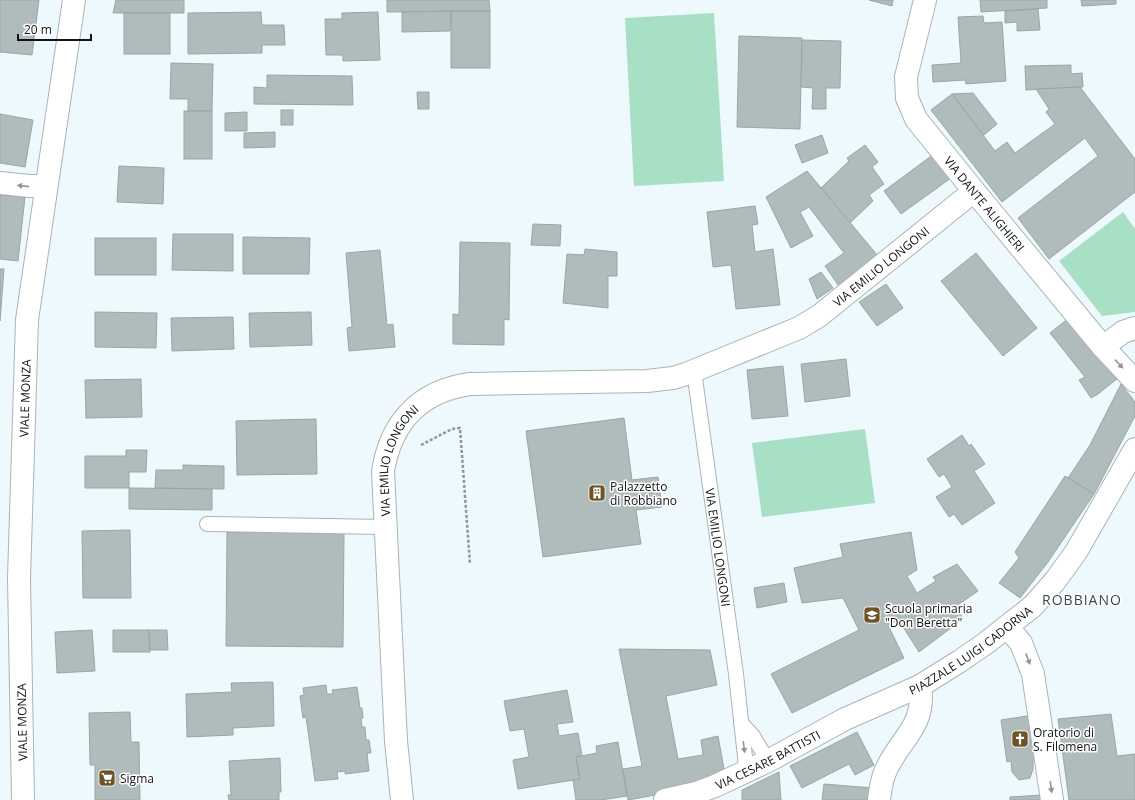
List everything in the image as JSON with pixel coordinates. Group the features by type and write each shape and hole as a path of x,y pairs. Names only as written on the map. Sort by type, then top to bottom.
{"street":[{"name":"VIALE MONZA","path":"23,800 19,578 26,328 74,0"},
{"name":"VIA DANTE ALIGHIERI","path":"925,0 906,77 907,98 916,119 974,192 1103,347 1135,382"},
{"path":"0,183 46,186"},
{"name":"VIA EMILIO LONGONI","path":"402,800 396,742 383,471 390,442 409,413 434,395 452,388 470,384 647,381 673,378 694,371 799,328 819,316 974,192"},
{"path":"1103,347 1123,332 1135,328"},
{"name":"PIAZZALE LUIGI CADORNA","path":"845,719 920,686 960,661 1007,627 1032,606 1055,581 1076,552 1135,450"},
{"path":"1007,627 1021,643 1033,674 1052,800"},
{"path":"879,800 884,775 919,717 922,700 920,686"},
{"name":"VIA CESARE BATTISTI","path":"665,800 696,793 715,786 768,761 845,719"}],"lane":[{"name":"VIA EMILIO LONGONI","path":"694,371 736,674 746,757 746,772"},
{"path":"207,524 386,527"},
{"path":"741,724 753,736 768,761"}],"path":[{"path":"421,444 452,428 460,428 470,564"}],"green space":[{"path":"714,13 724,181 634,186 625,18"},
{"path":"1123,212 1135,229 1135,312 1102,316 1059,261"},
{"path":"865,429 875,503 762,517 752,443"}],"building":[{"path":"0,0 39,0 32,55 0,52"},
{"path":"116,0 184,0 184,13 113,13"},
{"path":"387,0 489,0 490,11 387,12"},
{"path":"869,0 893,0 892,6"},
{"path":"980,0 1047,0 1047,8 981,12"},
{"path":"1081,0 1116,0 1116,4 1082,6"},
{"path":"1038,9 1040,30 1017,31 1017,22 1005,23 1005,11"},
{"path":"451,11 490,11 490,68 451,68"},
{"path":"451,11 450,31 402,32 402,12"},
{"path":"261,12 262,25 284,25 285,45 262,45 262,53 188,54 188,13"},
{"path":"378,12 380,60 343,61 343,55 326,55 325,19 342,19 342,13"},
{"path":"124,13 170,13 170,54 124,54"},
{"path":"983,16 984,23 1002,22 1006,81 966,84 965,80 933,82 932,65 961,63 958,17"},
{"path":"739,36 802,38 800,129 737,127"},
{"path":"802,40 841,41 840,88 826,88 826,109 812,109 813,88 801,87"},
{"path":"171,63 213,64 212,111 188,111 188,99 170,99"},
{"path":"1071,65 1071,74 1082,73 1083,87 1026,90 1025,66"},
{"path":"267,75 352,76 353,105 254,104 254,87 267,88"},
{"path":"1080,87 1135,159 1135,192 1049,259 1018,218 1098,156 1085,138 1002,202 931,110 952,94 995,151 1007,142 1015,153 1055,124 1046,112 1049,109 1036,89"},
{"path":"417,92 429,92 429,109 418,109"},
{"path":"973,93 997,124 984,135 952,94"},
{"path":"281,110 293,110 293,125 281,125"},
{"path":"184,111 212,111 212,159 184,159"},
{"path":"247,112 247,131 225,131 225,113"},
{"path":"0,114 33,120 25,167 0,163"},
{"path":"275,132 275,147 244,148 244,133"},
{"path":"822,135 828,153 802,163 795,145"},
{"path":"865,145 878,162 872,167 884,184 869,195 873,201 850,223 821,188 849,161 847,158"},
{"path":"934,154 951,178 901,214 884,191"},
{"path":"119,166 164,168 163,204 117,202"},
{"path":"807,171 883,262 843,292 825,266 844,253 809,207 800,212 813,236 791,248 766,197"},
{"path":"0,195 25,197 18,261 0,259"},
{"path":"755,206 758,224 752,225 755,252 773,249 780,305 736,309 731,265 713,267 707,212"},
{"path":"533,224 561,225 560,246 531,245"},
{"path":"173,234 233,234 233,271 172,270"},
{"path":"243,237 310,238 309,274 243,274"},
{"path":"95,238 156,238 156,275 95,275"},
{"path":"460,242 510,243 509,320 504,319 504,345 453,344 453,314 459,315"},
{"path":"585,249 617,252 617,276 608,276 608,308 563,303 567,254 584,255"},
{"path":"380,250 387,325 393,324 395,347 349,351 347,328 352,327 346,253"},
{"path":"976,253 1037,328 1003,356 941,281"},
{"path":"0,269 4,269 0,321"},
{"path":"821,272 833,288 817,299 809,279"},
{"path":"886,284 903,308 877,326 859,302"},
{"path":"95,312 157,313 156,348 95,347"},
{"path":"311,312 312,345 250,347 249,313"},
{"path":"233,317 234,349 172,351 171,318"},
{"path":"1069,318 1118,378 1091,398 1079,380 1085,377 1050,333"},
{"path":"846,359 850,396 805,402 801,364"},
{"path":"783,366 788,416 752,419 747,370"},
{"path":"141,379 142,417 86,418 85,380"},
{"path":"1121,384 1135,402 1135,416 1094,494 1068,478 1090,445"},
{"name":"Palazzetto di Robbiano","path":"624,418 632,480 658,477 662,507 636,510 641,544 543,557 526,431"},
{"path":"316,419 317,474 237,475 236,421"},
{"path":"962,435 969,446 971,444 985,464 974,471 995,503 962,525 954,514 949,517 936,497 952,487 944,474 939,477 927,459"},
{"path":"126,450 147,450 146,472 129,472 129,488 85,488 85,456 126,456"},
{"path":"183,465 224,466 224,489 155,488 156,470 183,470"},
{"path":"1065,476 1094,494 1048,562 1020,598 999,583 1019,558 1015,552"},
{"path":"129,488 212,489 212,510 129,509"},
{"path":"130,530 131,598 83,598 82,531"},
{"path":"227,532 344,533 343,647 226,646"},
{"path":"911,532 917,570 907,576 917,593 936,581 933,577 957,564 978,591 956,606 963,619 919,652 898,619 888,625 904,658 792,713 771,674 859,630 843,598 802,603 794,568 843,557 840,544"},
{"path":"784,583 787,602 757,608 754,588"},
{"path":"92,630 95,671 57,673 55,632"},
{"path":"113,630 149,630 150,652 113,652"},
{"path":"149,630 167,630 168,650 150,650"},
{"path":"619,649 710,650 717,685 666,696 678,759 703,755 701,740 718,736 725,774 661,794 628,800 623,769 642,766"},
{"path":"273,682 274,726 233,728 233,735 187,737 186,694 232,692 231,683"},
{"path":"326,685 327,694 333,694 332,690 357,687 360,708 362,708 362,727 365,727 366,740 369,740 371,753 367,753 369,771 345,774 345,771 337,772 338,779 315,781 306,717 303,718 300,696 304,695 303,688"},
{"path":"567,690 573,722 557,724 559,736 578,733 582,756 576,757 580,779 518,789 513,760 529,757 524,729 510,731 504,701"},
{"path":"130,712 131,742 139,742 140,800 95,800 95,765 90,765 89,713"},
{"path":"1111,714 1117,756 1135,754 1135,800 1069,800 1058,719"},
{"name":"Oratorio di S. Filomena","path":"1033,715 1038,758 1033,759 1033,769 1030,778 1019,780 1012,772 1011,761 1007,762 1001,720"},
{"path":"857,732 874,765 855,775 849,764 802,788 790,766"},
{"path":"618,742 627,796 601,800 576,800 573,780 580,779 576,757 597,753 596,746"},
{"path":"280,758 281,792 279,792 279,800 229,800 228,795 231,795 229,761"},
{"path":"779,772 781,800 742,800 742,790"},
{"path":"824,784 873,788 871,800 822,800"},
{"path":"1042,795 1042,800 1010,800 1010,797"}],"place":[{"name":"Palazzetto di Robbiano","path":"597,493"},
{"name":"Scuola primaria \"Don Beretta\"","path":"872,615"},
{"name":"Oratorio di S. Filomena","path":"1020,739"},
{"name":"Sigma","path":"107,778"}],"district":[{"name":"ROBBIANO","path":"1082,599"}]}
